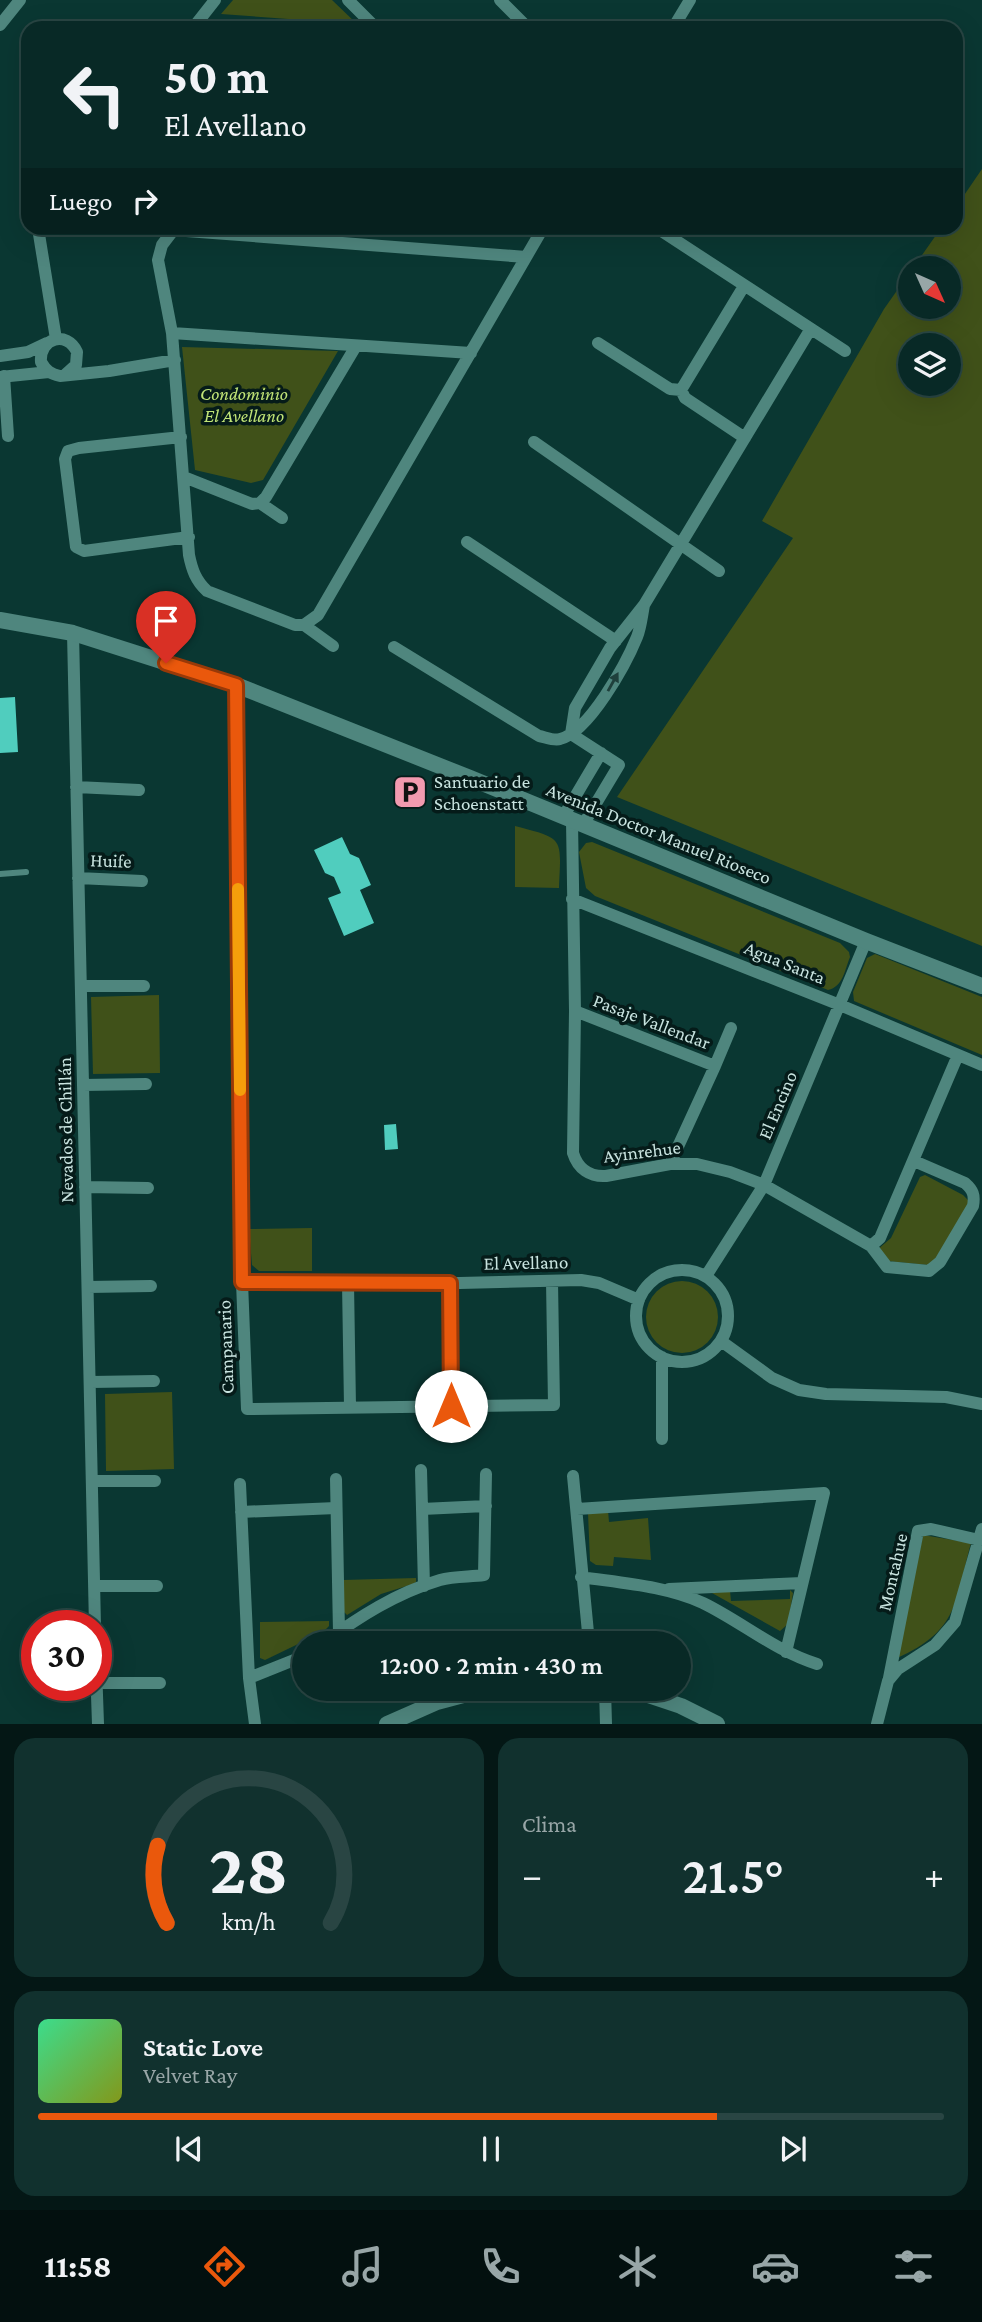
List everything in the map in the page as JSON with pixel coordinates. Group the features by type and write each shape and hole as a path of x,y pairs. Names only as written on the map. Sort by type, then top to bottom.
{"street":[{"path":"0,25 20,0"},
{"path":"198,21 215,0"},
{"path":"348,0 369,21"},
{"path":"500,0 521,21"},
{"path":"677,21 690,0"},
{"path":"39,235 51,341 41,355 41,362 49,373"},
{"path":"170,235 162,245 158,260 175,360 192,569 198,582 208,591 295,625 303,625 318,615 539,235"},
{"path":"249,235 526,257"},
{"path":"668,235 845,351"},
{"path":"681,390 744,286"},
{"path":"571,734 575,708 616,641 643,605 810,330"},
{"path":"172,333 471,353"},
{"path":"0,356 28,352 51,341 69,341 90,363 109,371"},
{"path":"598,343 670,389 681,390"},
{"path":"184,477 251,504 260,503 356,346"},
{"path":"66,374 76,365 77,352"},
{"path":"8,436 2,377 49,373 60,376 175,360"},
{"path":"681,390 685,398 744,438"},
{"path":"181,437 79,448 68,451 65,459 76,547 84,551 189,537"},
{"path":"534,442 719,571"},
{"path":"260,503 282,518"},
{"path":"467,542 616,641"},
{"path":"394,647 539,736 558,740 571,734 600,705 638,635 643,605"},
{"name":"Avenida Doctor Manuel Rioseco","path":"0,620 73,633 236,685 982,986"},
{"path":"303,625 333,646"},
{"name":"Nevados de Chillán","path":"73,633 95,1610"},
{"name":"Campanario","path":"236,685 242,1282 247,1409 554,1405 552,1281"},
{"path":"571,734 619,765 573,821"},
{"path":"573,821 601,753"},
{"path":"76,787 139,790"},
{"name":"Ayinrehue","path":"573,821 573,1153 584,1171 598,1177 670,1164 697,1164 730,1172 764,1185 871,1246 887,1267 929,1271 940,1262 973,1206 975,1196 965,1183 914,1161"},
{"name":"Huife","path":"78,878 142,881"},
{"name":"Agua Santa","path":"572,899 840,1005 982,1065"},
{"name":"El Encino","path":"706,1276 764,1185 866,941"},
{"path":"81,986 144,986"},
{"name":"Pasaje Vallendar","path":"575,1012 715,1066"},
{"name":"Pasaje Vallendar","path":"670,1164 731,1028"},
{"path":"871,1246 880,1238 958,1055"},
{"path":"83,1085 146,1084"},
{"path":"85,1187 148,1188"},
{"path":"678,1269 692,1270 706,1276 717,1285 727,1305 727,1327 721,1340 710,1352 696,1360 681,1362 651,1351 641,1338 636,1323 636,1307 651,1281 678,1269"},
{"name":"El Avellano","path":"242,1282 450,1283 581,1280 599,1283 639,1300"},
{"path":"348,1283 349,1407"},
{"path":"450,1283 451,1406"},
{"path":"88,1287 151,1286"},
{"path":"721,1340 772,1378 799,1390 826,1394 946,1397 982,1404"},
{"path":"662,1357 663,1439"},
{"path":"91,1382 154,1381"},
{"path":"421,1470 424,1586"},
{"path":"340,1631 366,1612 424,1586 441,1580 484,1575 486,1474"},
{"path":"573,1476 588,1631"},
{"path":"336,1479 339,1631"},
{"path":"92,1481 155,1481"},
{"path":"240,1484 249,1678 255,1724"},
{"path":"577,1509 824,1493 786,1652"},
{"path":"422,1509 486,1506"},
{"path":"241,1512 337,1507"},
{"name":"Montahue","path":"877,1724 918,1531 931,1529 981,1534 955,1622 935,1645 898,1669 888,1681"},
{"path":"582,1577 658,1589 701,1602 786,1652 817,1664"},
{"path":"658,1589 802,1583"},
{"path":"94,1586 158,1586"},
{"path":"249,1678 292,1661"},
{"path":"112,1683 160,1683"},
{"path":"97,1701 97,1724"},
{"path":"387,1724 441,1701"},
{"path":"605,1701 606,1724"},
{"path":"666,1701 717,1724"}],"lane":[{"path":"0,874 26,872"}],"green space":[{"path":"233,0 332,0 354,21 316,21 221,14"},
{"path":"982,169 982,946 617,797 793,538 762,521 898,289 898,319 961,319 961,256 921,256 936,235 963,235 963,197"},
{"name":"Condominio El Avellano","path":"182,347 338,351 263,480 251,483 195,470"},
{"path":"515,826 543,834 556,843 560,859 559,888 515,887"},
{"path":"592,842 840,943 850,957 843,977 837,985 828,990 595,896 586,888 579,852 586,843"},
{"path":"875,954 982,997 982,1055 854,1001 853,992 867,958"},
{"path":"159,995 160,1073 93,1074 91,997"},
{"path":"925,1175 963,1195 968,1200 968,1205 935,1260 928,1265 887,1261 877,1250 891,1238 920,1177"},
{"path":"312,1228 312,1271 259,1271 252,1265 249,1229"},
{"path":"682,1281 702,1287 712,1297 718,1317 712,1337 702,1347 682,1353 662,1347 652,1337 646,1317 652,1297 662,1287"},
{"path":"172,1392 174,1469 106,1471 105,1394"},
{"path":"608,1510 609,1522 648,1518 651,1560 614,1557 613,1566 596,1565 590,1561 588,1513"},
{"path":"923,1535 971,1543 957,1598 943,1625 917,1648 897,1658"},
{"path":"416,1578 413,1584 381,1594 347,1615 343,1611 343,1580"},
{"path":"790,1590 793,1593 788,1624 780,1631 712,1593 730,1591 731,1601 790,1599"},
{"path":"329,1621 329,1626 324,1631 292,1631 292,1647 265,1660 260,1658 260,1622"}],"building":[{"path":"15,697 18,752 0,753 0,698"},
{"path":"342,837 350,854 359,858 371,885 360,890 374,923 344,936 328,898 341,893 334,877 325,873 314,850"},
{"path":"396,1124 398,1149 385,1150 384,1125"}],"slow traffic":[{"path":"238,889 240,1090"}],"place":[{"name":"Santuario de Schoenstatt","path":"410,792"}],"route":[{"path":"166,663 236,685 242,1282 450,1283 451,1406"}]}
